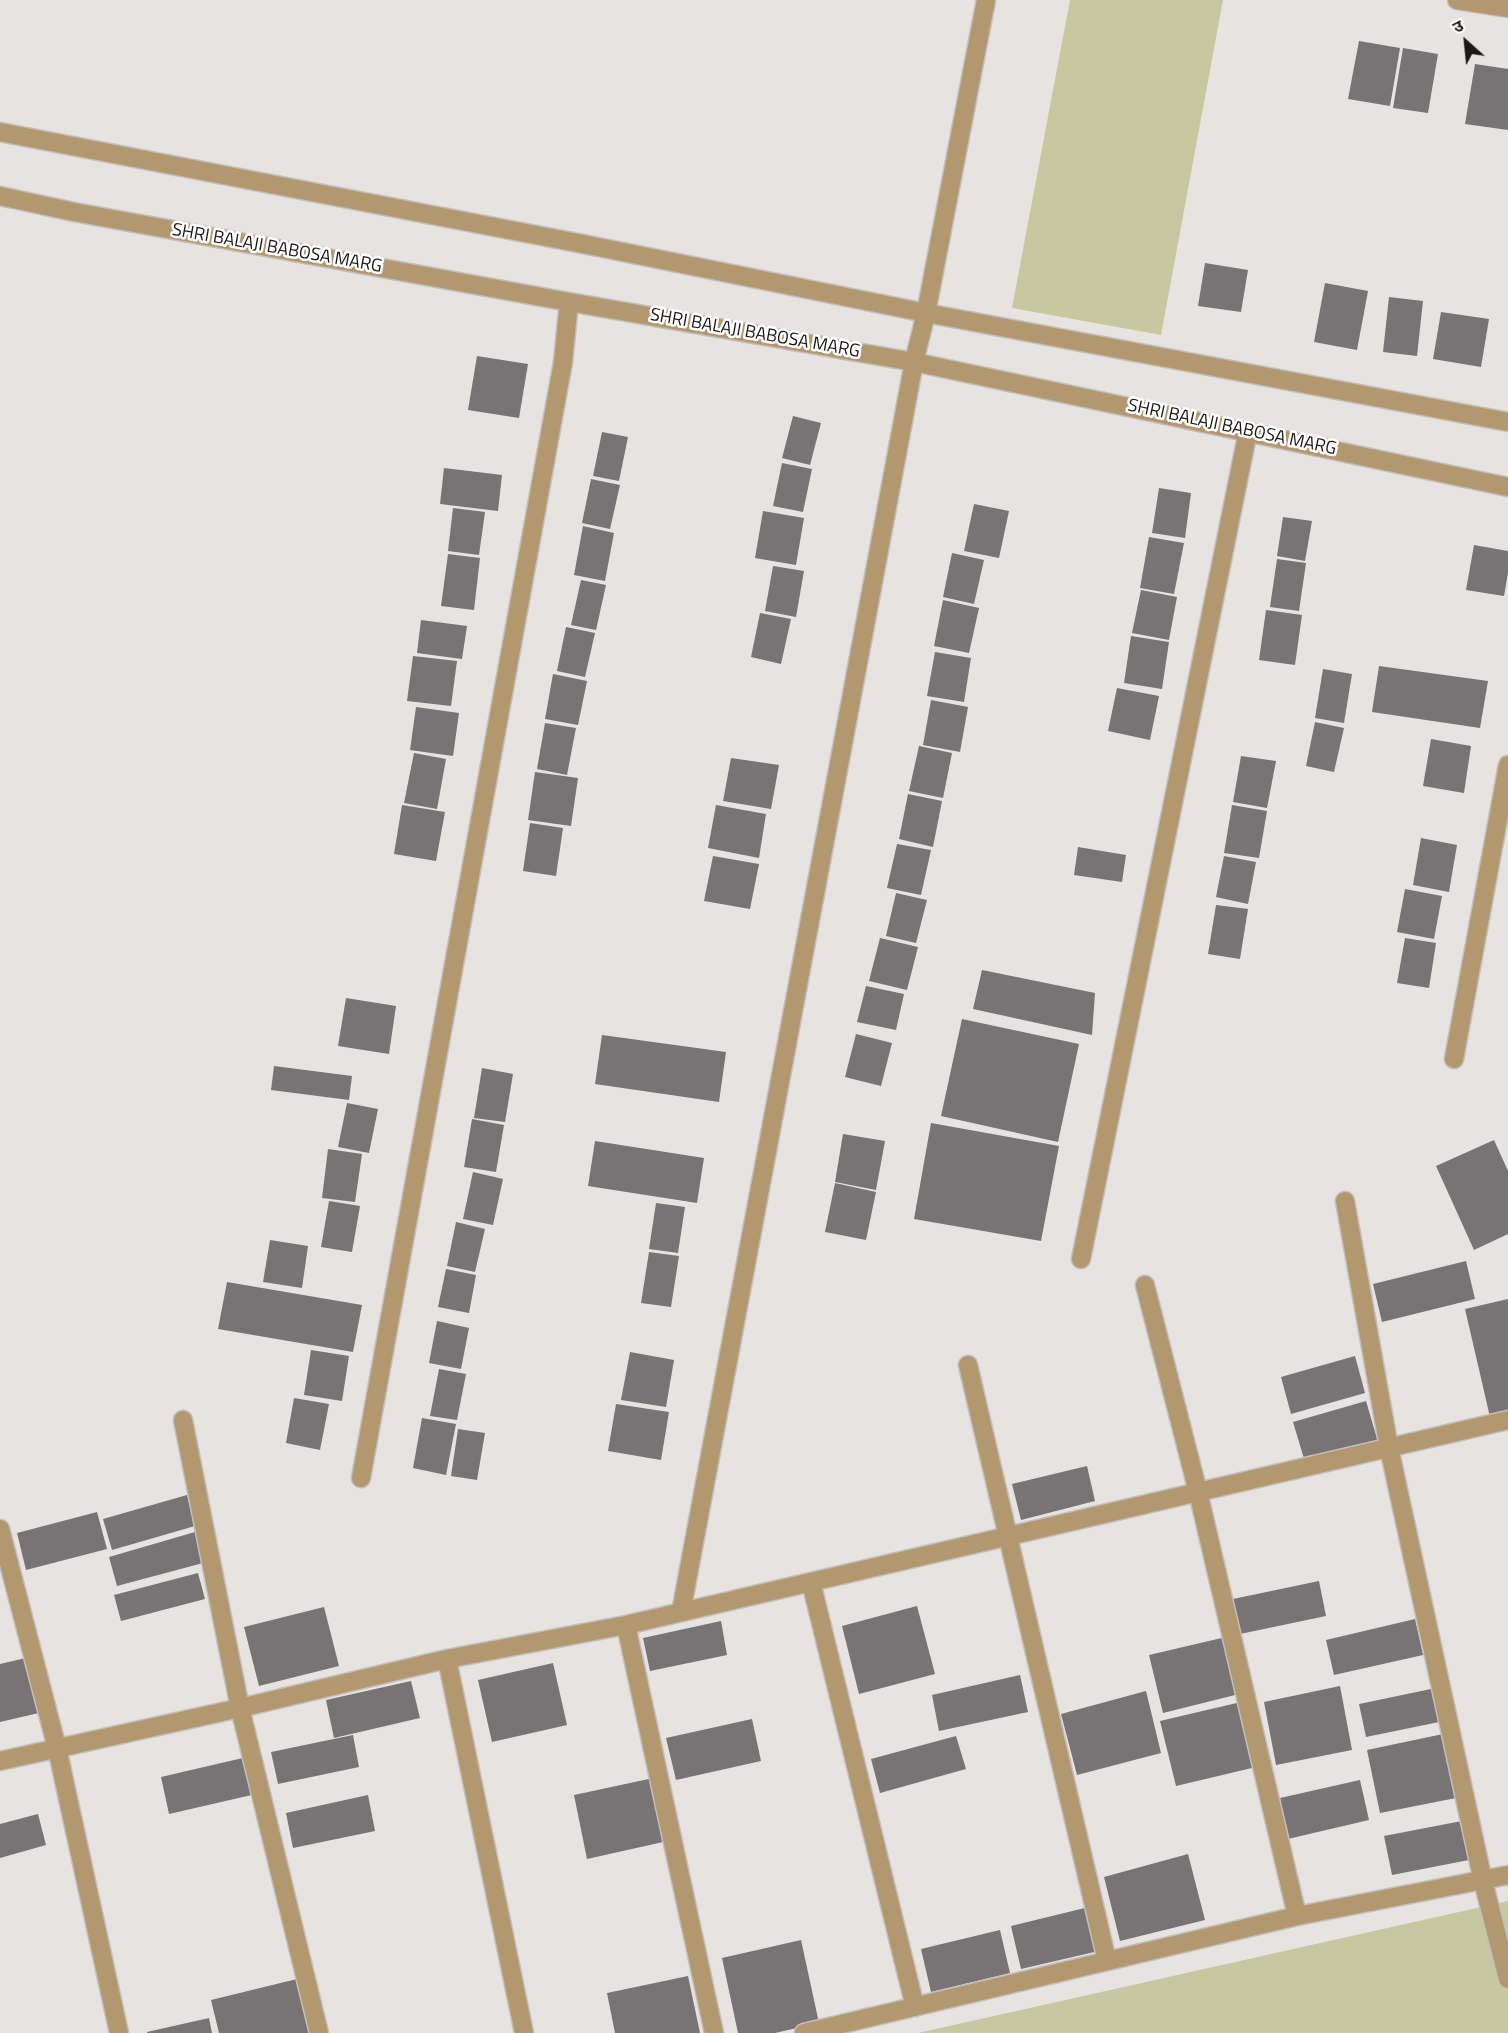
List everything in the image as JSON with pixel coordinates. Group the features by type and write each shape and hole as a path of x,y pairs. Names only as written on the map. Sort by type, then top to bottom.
{"street":[{"path":"681,1612 914,362 926,313 986,0"},
{"path":"1457,0 1508,8"},
{"path":"0,132 583,244 926,313 1508,422"},
{"name":"SHRI BALAJI BABOSA MARG","path":"0,196 74,212 569,302 914,362 1508,487"},
{"path":"361,1478 563,362 569,302"},
{"path":"1081,1259 1248,431"},
{"path":"1454,1059 1508,765"},
{"path":"1345,1201 1389,1448 1483,1881 1508,1979"},
{"path":"1145,1285 1198,1492 1297,1916"},
{"path":"968,1365 1107,1961"},
{"path":"183,1420 240,1708 319,2033"},
{"path":"0,1761 447,1659 626,1625 1508,1420"},
{"path":"0,1529 57,1748 119,2033"},
{"path":"811,1582 915,2007"},
{"path":"626,1625 714,2033"},
{"path":"447,1659 524,2033"},
{"path":"804,2033 1297,1916 1508,1875"}],"green space":[{"path":"1070,0 1223,0 1161,335 1012,308"},
{"path":"1508,1901 1508,2033 918,2033"}],"building":[{"path":"1359,41 1400,48 1390,106 1348,99"},
{"path":"1403,48 1438,54 1428,113 1393,108"},
{"path":"1475,64 1508,69 1508,130 1465,124"},
{"path":"1205,263 1248,270 1241,312 1198,306"},
{"path":"1325,283 1368,291 1357,350 1314,342"},
{"path":"1389,297 1423,301 1417,356 1383,352"},
{"path":"1441,312 1489,319 1481,367 1433,359"},
{"path":"477,356 528,364 519,418 468,410"},
{"path":"793,416 821,423 810,465 782,458"},
{"path":"602,432 628,437 619,481 593,476"},
{"path":"782,463 812,469 803,512 773,506"},
{"path":"444,468 502,475 498,511 440,504"},
{"path":"591,479 620,485 610,529 582,523"},
{"path":"1159,488 1191,493 1185,538 1152,533"},
{"path":"974,504 1009,511 999,558 964,551"},
{"path":"453,508 485,512 479,555 448,551"},
{"path":"763,511 804,518 796,565 755,558"},
{"path":"1283,517 1312,521 1305,561 1277,556"},
{"path":"583,526 614,533 605,581 574,575"},
{"path":"1149,537 1184,543 1174,594 1140,588"},
{"path":"1474,545 1508,551 1508,573 1504,596 1466,590"},
{"path":"952,553 984,560 974,604 943,597"},
{"path":"448,554 480,558 474,610 441,606"},
{"path":"1277,559 1306,563 1299,611 1270,607"},
{"path":"773,566 804,571 796,617 765,611"},
{"path":"581,580 606,585 596,630 571,625"},
{"path":"1141,590 1177,597 1169,640 1132,633"},
{"path":"943,600 979,608 969,653 934,646"},
{"path":"1266,610 1302,615 1295,665 1259,660"},
{"path":"760,613 791,619 781,664 751,657"},
{"path":"421,620 467,626 462,659 417,653"},
{"path":"566,627 595,633 585,677 557,671"},
{"path":"1131,636 1169,642 1162,689 1124,683"},
{"path":"935,652 971,658 964,702 927,696"},
{"path":"413,656 457,661 451,706 407,701"},
{"path":"1379,666 1488,681 1480,728 1372,712"},
{"path":"1323,669 1352,674 1344,723 1315,718"},
{"path":"553,674 587,681 578,725 545,719"},
{"path":"1117,688 1159,696 1150,740 1108,731"},
{"path":"931,700 968,707 960,752 923,745"},
{"path":"416,707 459,713 453,756 410,750"},
{"path":"1315,722 1344,728 1334,772 1306,766"},
{"path":"545,723 576,728 567,775 537,769"},
{"path":"1431,739 1471,746 1464,793 1423,786"},
{"path":"919,746 952,753 943,798 909,791"},
{"path":"414,753 446,759 437,809 404,803"},
{"path":"1241,756 1276,761 1267,808 1233,802"},
{"path":"731,758 779,765 771,809 723,801"},
{"path":"535,772 578,778 571,826 528,820"},
{"path":"908,794 942,801 933,847 899,839"},
{"path":"402,805 445,812 436,861 394,854"},
{"path":"716,805 766,814 759,858 708,848"},
{"path":"1232,805 1267,811 1259,858 1224,853"},
{"path":"530,823 563,828 556,876 523,871"},
{"path":"1421,838 1457,845 1449,892 1413,885"},
{"path":"897,844 931,850 921,895 887,888"},
{"path":"1078,847 1126,855 1122,882 1074,875"},
{"path":"713,856 759,864 750,909 704,901"},
{"path":"1224,856 1256,862 1248,904 1216,897"},
{"path":"1405,889 1442,896 1434,939 1397,932"},
{"path":"896,893 927,900 916,943 886,936"},
{"path":"1216,905 1248,909 1240,959 1208,954"},
{"path":"880,938 918,947 907,990 869,981"},
{"path":"1405,938 1436,943 1429,988 1397,983"},
{"path":"982,970 1095,993 1092,1035 973,1009"},
{"path":"866,986 904,994 896,1030 857,1022"},
{"path":"346,998 396,1006 389,1054 338,1046"},
{"path":"962,1019 1079,1044 1058,1142 941,1116"},
{"path":"856,1034 892,1043 881,1086 845,1077"},
{"path":"602,1035 726,1052 719,1102 595,1084"},
{"path":"274,1066 352,1076 349,1100 271,1090"},
{"path":"482,1068 513,1074 505,1122 474,1118"},
{"path":"347,1103 378,1109 369,1153 338,1147"},
{"path":"472,1119 504,1125 496,1172 464,1167"},
{"path":"931,1123 1059,1146 1041,1241 914,1219"},
{"path":"843,1134 885,1141 876,1190 835,1182"},
{"path":"1494,1140 1508,1171 1508,1234 1474,1250 1436,1166"},
{"path":"595,1141 704,1158 697,1203 588,1186"},
{"path":"328,1149 362,1154 355,1202 322,1198"},
{"path":"473,1172 503,1179 493,1225 463,1219"},
{"path":"835,1183 876,1192 866,1240 825,1232"},
{"path":"329,1201 360,1206 352,1252 321,1247"},
{"path":"656,1203 685,1207 678,1253 649,1249"},
{"path":"456,1222 485,1229 475,1272 447,1266"},
{"path":"270,1240 308,1246 302,1288 263,1282"},
{"path":"649,1252 679,1256 671,1307 641,1303"},
{"path":"1466,1261 1475,1299 1382,1322 1373,1284"},
{"path":"446,1269 476,1275 469,1313 438,1307"},
{"path":"227,1282 362,1305 353,1352 218,1329"},
{"path":"1508,1299 1508,1413 1490,1417 1465,1309"},
{"path":"437,1321 469,1328 461,1369 429,1363"},
{"path":"311,1350 349,1356 342,1401 304,1395"},
{"path":"630,1352 674,1360 666,1407 621,1400"},
{"path":"1355,1356 1365,1393 1291,1414 1281,1377"},
{"path":"439,1369 466,1374 457,1420 430,1416"},
{"path":"294,1398 329,1404 320,1450 286,1443"},
{"path":"1366,1401 1378,1442 1305,1462 1293,1422"},
{"path":"616,1404 669,1412 661,1460 608,1451"},
{"path":"422,1418 456,1424 446,1475 413,1468"},
{"path":"458,1429 485,1433 477,1480 451,1476"},
{"path":"1087,1466 1095,1501 1021,1520 1012,1484"},
{"path":"187,1495 195,1526 112,1550 103,1519"},
{"path":"97,1512 107,1549 26,1570 17,1533"},
{"path":"195,1532 203,1563 117,1586 109,1557"},
{"path":"198,1573 205,1599 121,1621 114,1595"},
{"path":"1319,1581 1326,1616 1240,1634 1233,1599"},
{"path":"917,1606 935,1674 859,1694 842,1626"},
{"path":"324,1607 339,1666 259,1686 244,1627"},
{"path":"1415,1619 1423,1655 1334,1675 1326,1640"},
{"path":"721,1621 727,1655 650,1671 643,1638"},
{"path":"1226,1637 1239,1694 1163,1713 1149,1655"},
{"path":"30,1657 43,1712 0,1722 0,1664"},
{"path":"553,1663 567,1725 492,1742 478,1680"},
{"path":"1020,1675 1028,1712 939,1731 932,1695"},
{"path":"411,1681 420,1718 334,1738 326,1700"},
{"path":"1340,1686 1352,1750 1276,1765 1264,1702"},
{"path":"1431,1689 1439,1722 1366,1737 1359,1704"},
{"path":"1146,1691 1161,1753 1077,1775 1061,1714"},
{"path":"1241,1702 1256,1767 1176,1786 1160,1721"},
{"path":"752,1719 761,1761 676,1780 666,1738"},
{"path":"1443,1734 1456,1798 1380,1813 1367,1750"},
{"path":"353,1735 359,1767 278,1784 271,1752"},
{"path":"956,1736 966,1769 880,1793 871,1759"},
{"path":"247,1757 256,1794 169,1814 161,1777"},
{"path":"658,1777 672,1840 587,1859 574,1795"},
{"path":"1360,1780 1369,1820 1288,1839 1280,1798"},
{"path":"368,1795 375,1831 293,1848 286,1813"},
{"path":"38,1814 46,1845 0,1858 0,1824"},
{"path":"1467,1820 1474,1859 1392,1875 1384,1836"},
{"path":"1188,1854 1205,1920 1120,1941 1104,1877"},
{"path":"1093,1906 1103,1950 1021,1969 1011,1926"},
{"path":"1000,1930 1010,1973 931,1992 921,1949"},
{"path":"801,1940 819,2023 775,2033 738,2033 722,1958"},
{"path":"688,1976 700,2033 615,2033 607,1993"},
{"path":"301,1978 314,2033 219,2033 211,2000"},
{"path":"209,2018 212,2033 147,2033 147,2032"}]}
